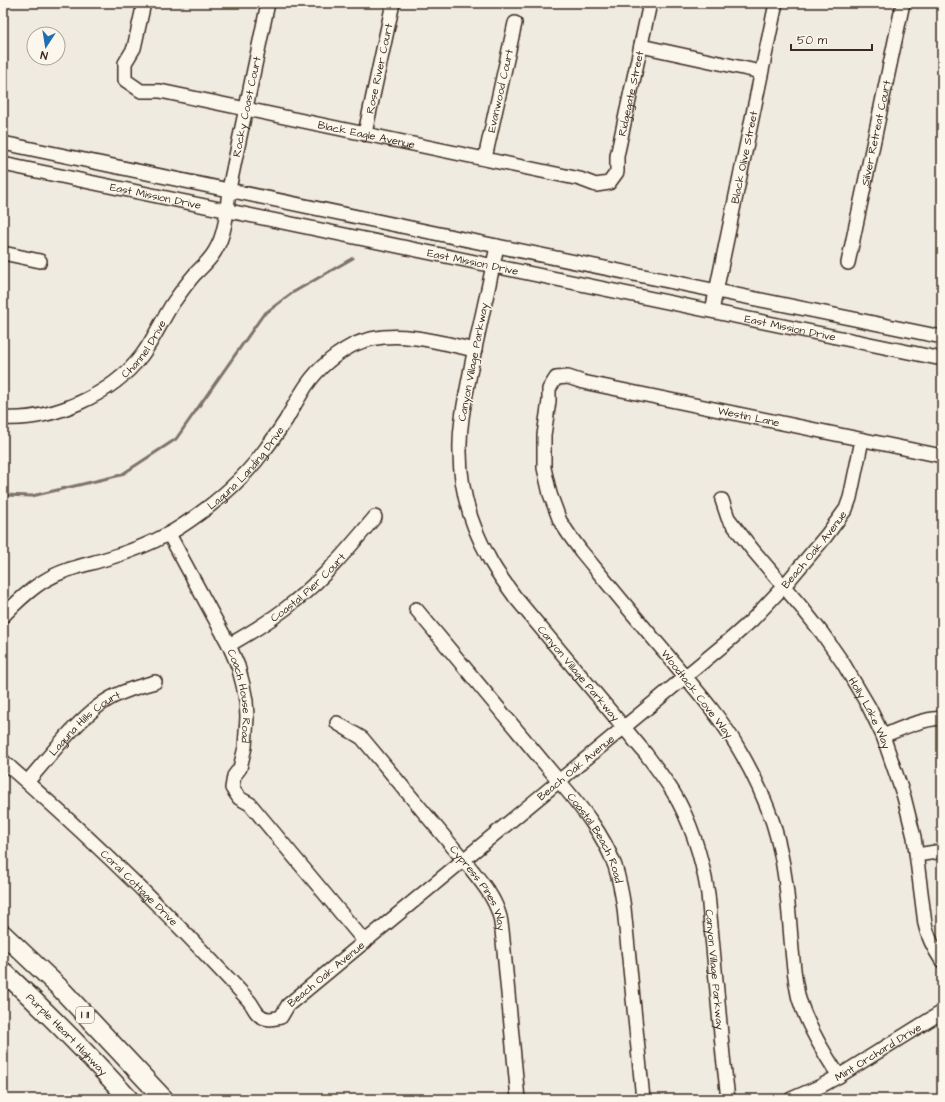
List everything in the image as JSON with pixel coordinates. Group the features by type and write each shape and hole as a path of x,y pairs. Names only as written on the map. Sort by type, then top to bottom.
{"highway":[{"name":"I 11","path":"3,934 60,988 164,1099"},
{"name":"Purple Heart Highway","path":"3,971 129,1099"}],"street":[{"name":"Black Eagle Avenue","path":"144,3 134,48 125,63 124,80 140,90 160,91 365,133 580,179 596,185 609,183"},
{"name":"Rocky Coast Court","path":"227,211 229,189 268,3"},
{"name":"Rose River Court","path":"365,133 393,3"},
{"name":"Ridgegate Street","path":"609,183 617,172 617,156 650,3"},
{"name":"Black Olive Street","path":"712,311 776,3"},
{"name":"Silver Retreat Court","path":"848,263 903,3"},
{"name":"Evanwood Court","path":"485,158 515,23"},
{"path":"641,46 761,72"},
{"name":"East Mission Drive","path":"3,143 497,246 942,336"},
{"name":"East Mission Drive","path":"3,164 942,360"},
{"name":"Channel Drive","path":"3,418 42,414 63,409 82,402 97,394 110,386 123,375 142,356 170,307 182,290 215,253 223,233 227,211"},
{"name":"Canyon Village Parkway","path":"497,246 462,416 460,453 465,495 470,514 477,534 492,563 515,597 624,726 658,770 674,793 684,812 699,852 708,894 728,1099"},
{"path":"3,253 40,261"},
{"name":"Laguna Landing Drive","path":"3,616 29,592 44,581 76,566 108,558 169,534 203,511 227,491 254,464 276,435 301,392 311,379 327,363 344,350 367,340 386,337 402,337 475,350"},
{"name":"Westin Lane","path":"556,378 568,377 590,383 942,456"},
{"name":"Woodtack Cove Way","path":"556,378 549,389 549,402 544,435 544,468 554,507 560,521 581,551 714,712 737,746 753,775 773,824 782,859 787,893 794,971 799,998 812,1031 839,1076"},
{"name":"Beach Oak Avenue","path":"269,1020 281,1017 288,1005 752,620 784,586 826,536 846,509 850,498 862,440"},
{"name":"Holly Lake Way","path":"722,500 728,518 822,633 843,662 869,707 883,736 904,797 914,837 925,924 928,935 942,961"},
{"name":"Coastal Pier Court","path":"229,645 279,613 305,592 343,556 375,518"},
{"name":"Coach House Road","path":"169,534 229,645 238,666 243,685 247,717 245,747 240,768 234,776 232,788 239,798 250,804 365,942"},
{"name":"Coastal Beach Road","path":"416,609 581,806 609,852 619,879 624,908 642,1099"},
{"name":"Laguna Hills Court","path":"27,782 76,727 95,709 104,702 135,687 155,682"},
{"path":"883,736 919,722 942,718"},
{"name":"Cypress Pines Way","path":"337,723 362,738 464,860 496,904 500,915 502,930 518,1099"},
{"name":"Coral Cottage Drive","path":"3,760 130,878 193,941 251,1004 258,1015 269,1020"},
{"path":"917,855 942,851"},
{"name":"Mint Orchard Drive","path":"791,1099 821,1086 839,1076 942,1012"}],"waterway":[{"path":"3,495 32,496 121,475 176,439 263,315 292,293 353,258"}]}
